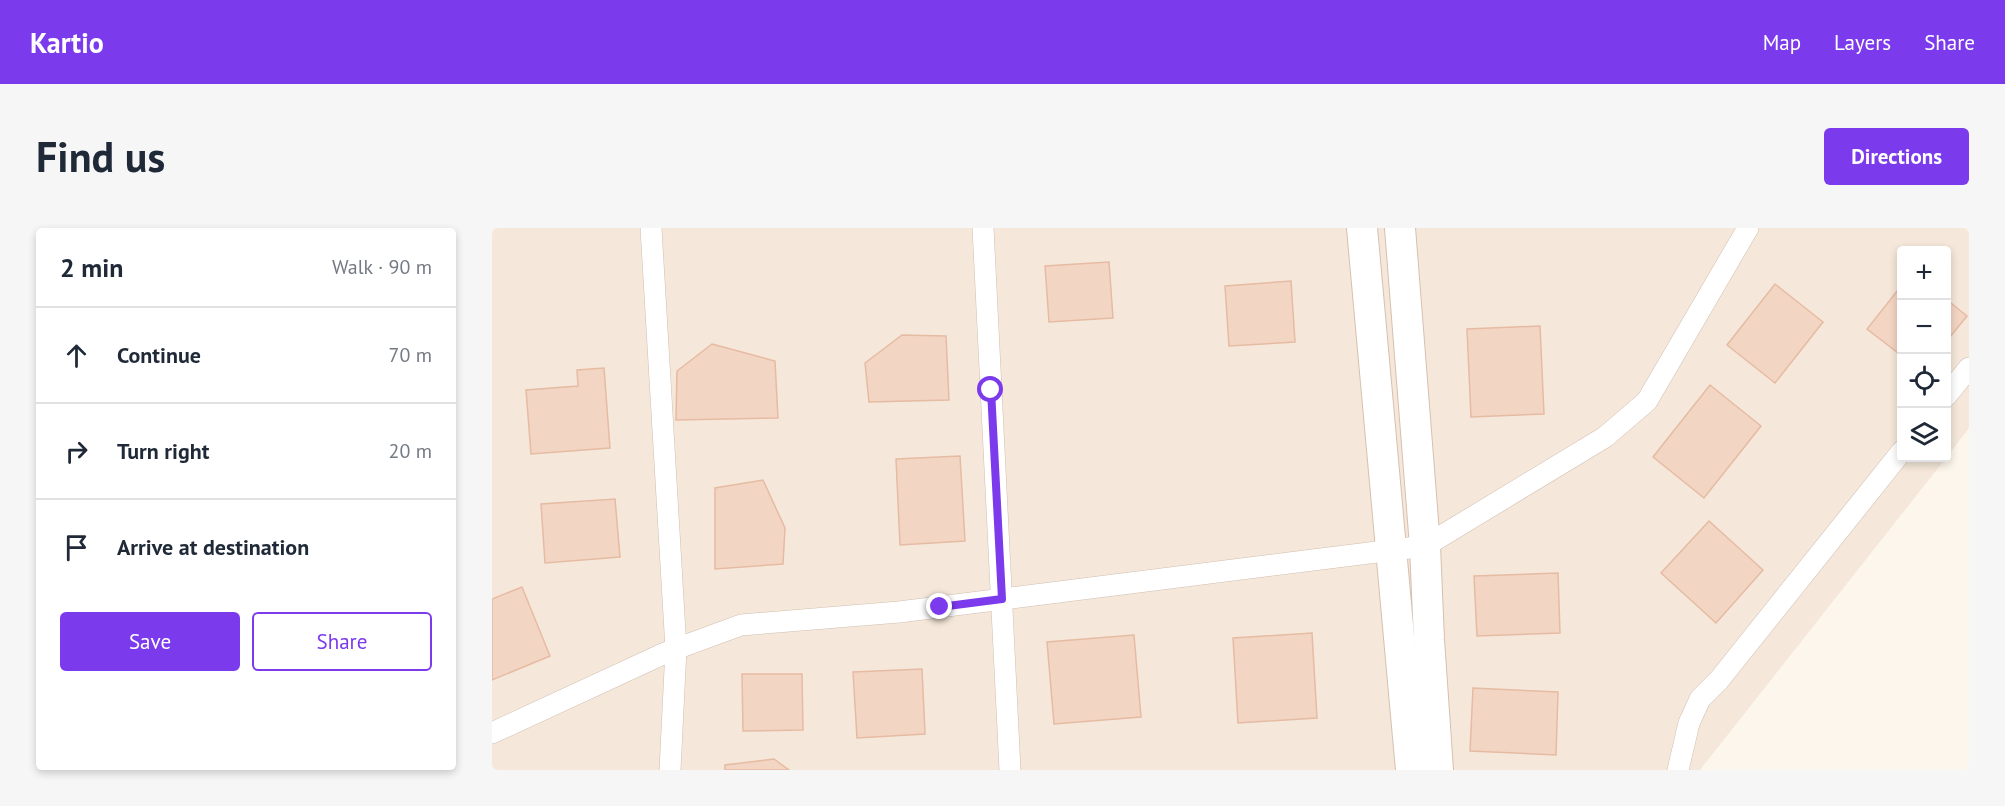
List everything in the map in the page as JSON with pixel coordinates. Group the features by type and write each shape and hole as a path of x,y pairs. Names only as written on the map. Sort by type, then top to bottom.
{"street":[{"path":"651,228 676,649 670,770"},
{"path":"983,228 1010,770"},
{"path":"1362,228 1411,770"},
{"path":"1401,228 1425,546 1438,770"},
{"path":"494,725 676,649 741,625 899,612 1425,546 1605,437 1647,401 1748,228"},
{"path":"1951,391 1969,368"},
{"path":"1678,770 1689,723 1700,699 1719,680 1897,457"}],"shaded area":[{"path":"492,228 1969,228 1969,428 1951,452 1951,246 1897,246 1897,462 1943,462 1700,770 492,770"}],"building":[{"path":"1109,262 1113,318 1049,322 1045,266"},
{"path":"1291,281 1295,342 1229,346 1225,286"},
{"path":"1775,284 1823,322 1775,383 1727,345"},
{"path":"1897,291 1897,352 1867,329"},
{"path":"1951,303 1967,316 1951,336"},
{"path":"1540,326 1544,414 1471,417 1467,329"},
{"path":"902,335 946,336 949,400 869,402 865,363"},
{"path":"712,344 775,361 778,418 676,420 677,371"},
{"path":"604,368 610,448 531,454 526,390 578,386 577,370"},
{"path":"1710,385 1761,426 1704,498 1653,457"},
{"path":"960,456 965,541 900,545 896,459"},
{"path":"763,480 785,528 783,564 715,569 715,488"},
{"path":"615,499 620,557 545,563 541,504"},
{"path":"1709,521 1763,570 1716,623 1661,573"},
{"path":"1558,573 1560,633 1477,636 1474,576"},
{"path":"522,587 550,656 492,680 492,599"},
{"path":"1312,633 1317,718 1238,723 1233,638"},
{"path":"1134,635 1141,717 1054,724 1047,642"},
{"path":"922,669 925,734 857,738 853,672"},
{"path":"742,674 802,674 803,730 743,731"},
{"path":"1473,688 1558,692 1556,755 1470,751"},
{"path":"774,759 789,770 725,770 725,765"}],"route":[{"path":"940,607 1002,599 991,390"}]}
